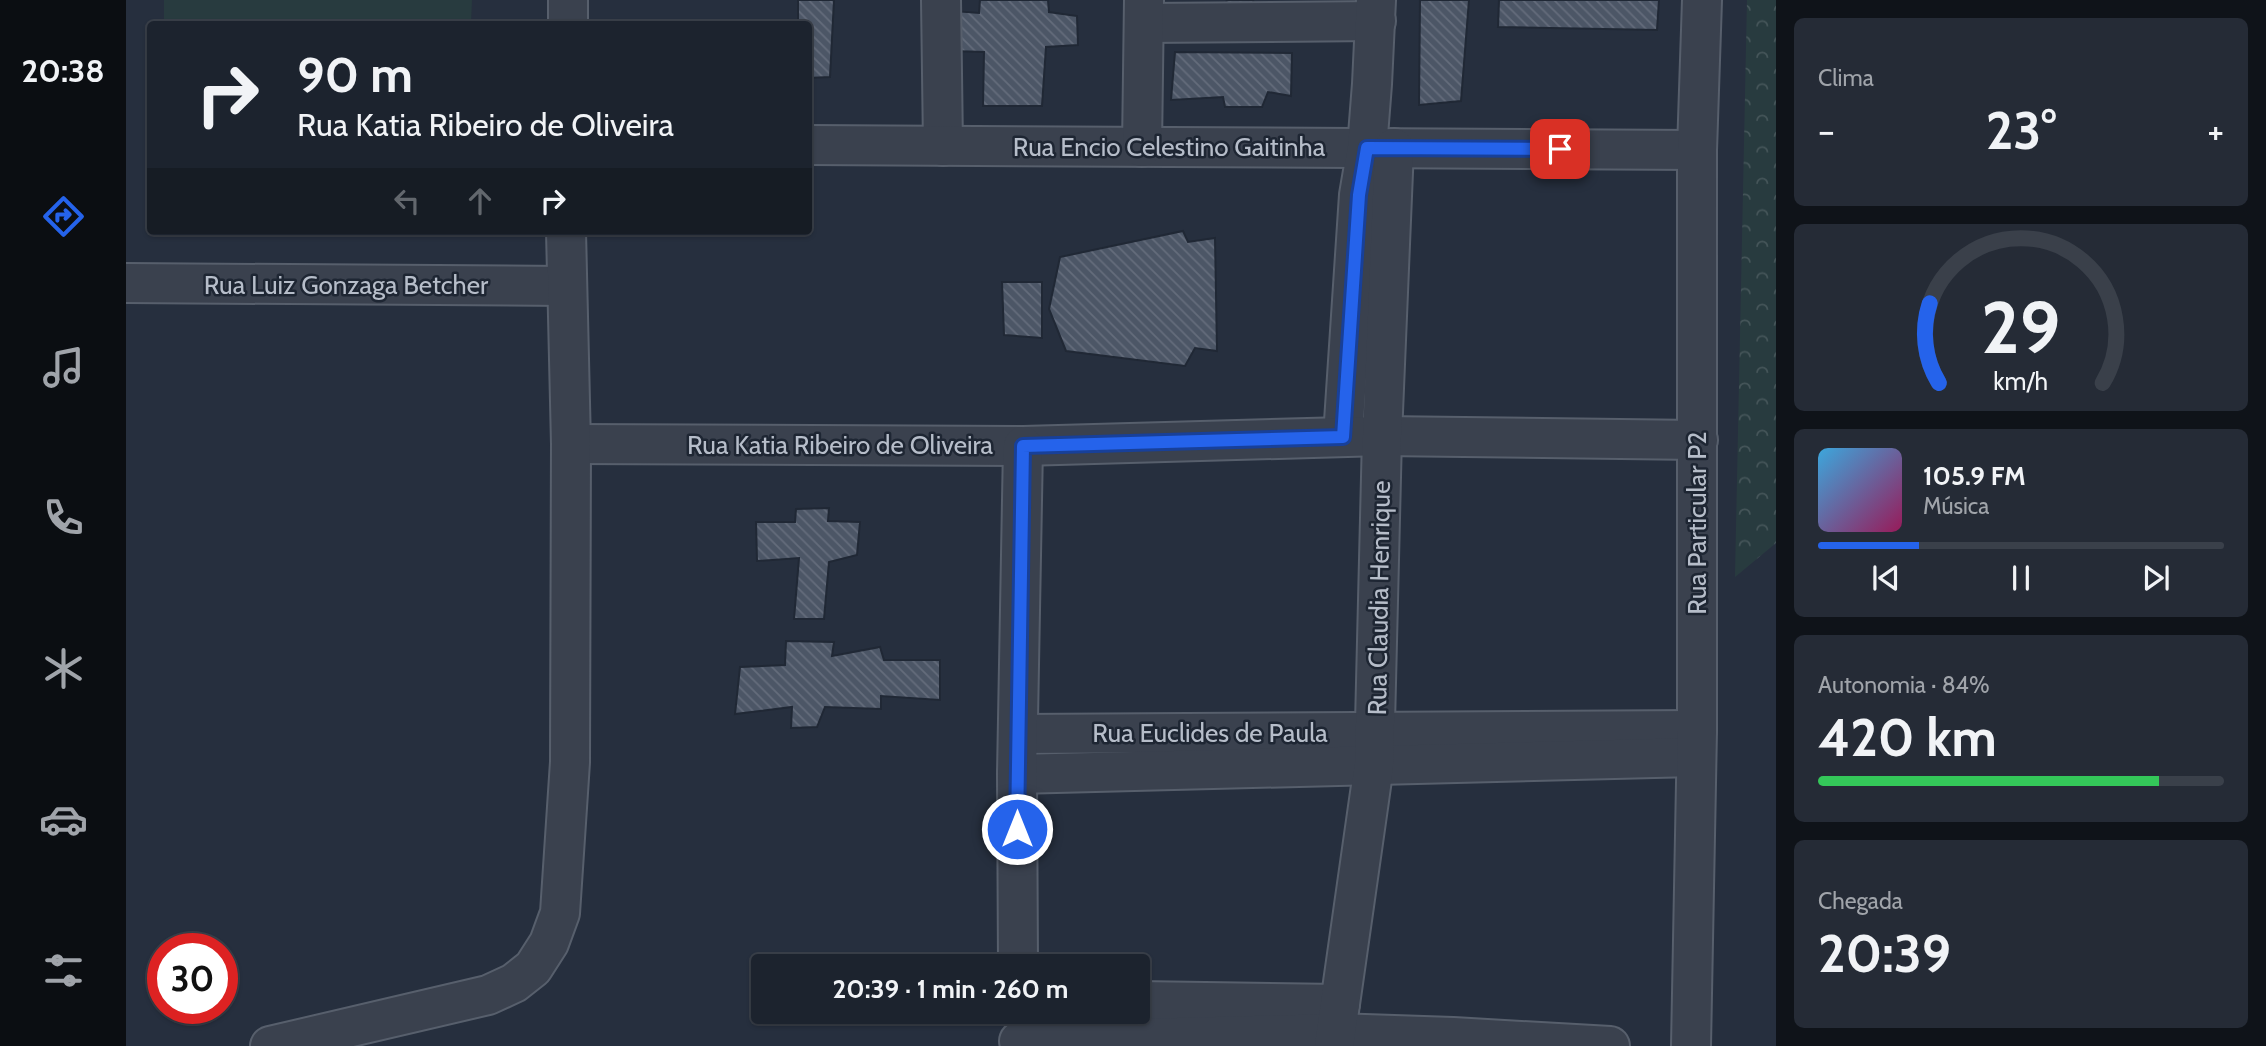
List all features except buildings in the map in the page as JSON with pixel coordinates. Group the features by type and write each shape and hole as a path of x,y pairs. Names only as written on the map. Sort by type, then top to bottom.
{"street":[{"path":"568,0 568,21"},
{"path":"941,0 943,146"},
{"name":"Rua Particular P2","path":"1691,1046 1696,743 1697,150 1702,0"},
{"path":"1142,147 1144,12 1376,10 1380,148 1359,195 1343,437"},
{"name":"Rua Encio Celestino Gaitinha","path":"812,145 1697,150"},
{"name":"Rua Claudia Henrique","path":"1336,1028 1375,748 1382,436 1380,148"},
{"path":"270,1046 488,995 514,983 533,968 549,943 560,913 570,762 571,444 566,235"},
{"name":"Rua Luiz Gonzaga Betcher","path":"126,283 566,286"},
{"name":"Rua Katia Ribeiro de Oliveira","path":"571,444 1023,446 1382,436 1698,440"},
{"path":"1018,954 1017,774 1023,446"},
{"name":"Rua Euclides de Paula","path":"1018,734 1375,748 1696,743"},
{"name":"Rua Euclides de Paula","path":"1017,774 1375,748"},
{"path":"1150,1003 1336,1028 1610,1046"},
{"path":"1019,1033 1336,1028"}],"green space":[{"path":"164,0 472,0 471,21 164,21"},
{"path":"1747,0 1776,0 1776,543 1735,577"},
{"path":"162,235 263,235 162,237"}],"route":[{"path":"1017,829 1023,446 1343,437 1359,195 1367,148 1560,149"}]}
